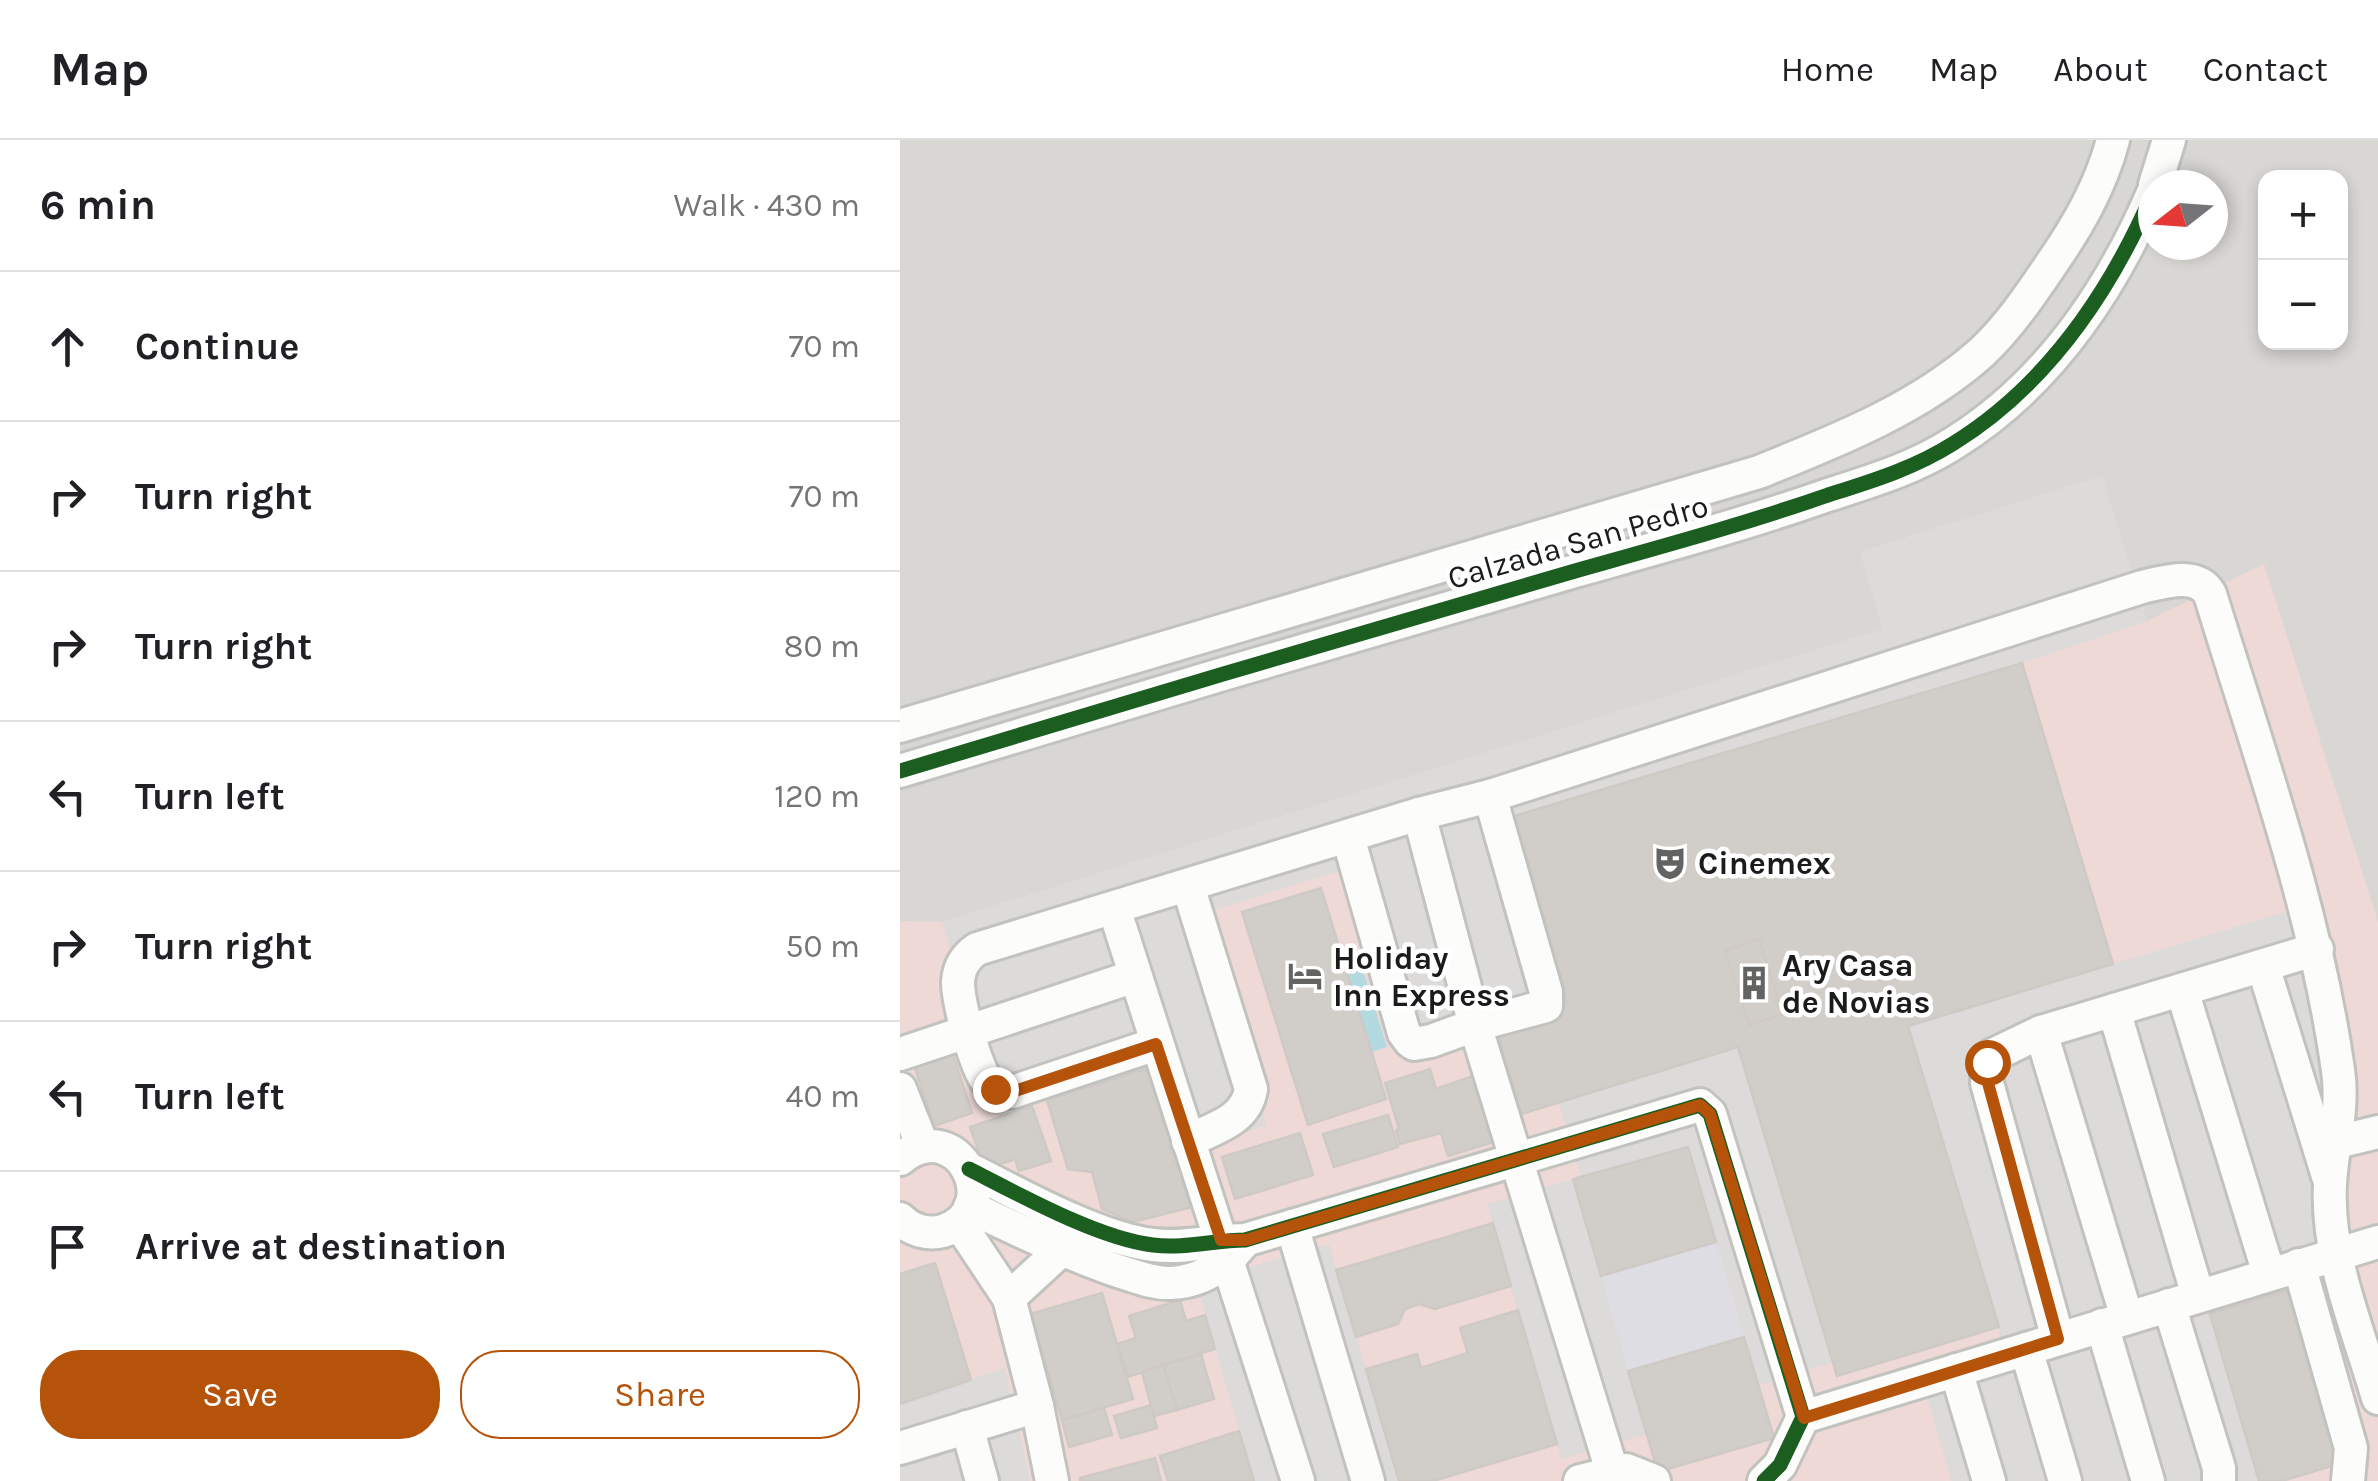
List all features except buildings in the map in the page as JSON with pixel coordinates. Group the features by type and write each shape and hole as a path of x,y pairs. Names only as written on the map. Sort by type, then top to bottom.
{"street":[{"name":"Calzada San Pedro","path":"900,726 1759,472 1838,440 1939,385 1982,352 2025,304 2074,231 2103,176 2114,140"},
{"path":"2160,170 2169,140"},
{"name":"Calzada San Pedro","path":"900,771 1772,514 1905,470 1990,418 2035,377 2102,294 2138,222"},
{"path":"1759,472 1772,514"},
{"path":"1156,1044 1002,1092 987,1084 968,1031 958,982 967,956 977,949 1419,814 1490,796 2142,587 2195,580 2210,594 2318,950 2339,1073 2337,1142 2330,1184"},
{"path":"1268,616 1278,657"},
{"path":"1348,837 1404,1032 1414,1044 1534,1012 1548,1004 1490,796"},
{"path":"1419,814 1475,1025 1612,1471"},
{"path":"1188,886 1251,1089 1249,1104 1240,1116 1188,1141"},
{"path":"1114,908 1188,1141 1232,1247 1298,1481"},
{"path":"2058,1339 1986,1072 1991,1056 2041,1032 2318,950"},
{"path":"2263,966 2330,1184 2336,1254 2378,1398"},
{"path":"900,1054 1135,976"},
{"path":"2182,990 2352,1448 2348,1481"},
{"path":"2114,1010 2184,1300 2219,1481"},
{"path":"2041,1032 2114,1322 2148,1481"},
{"path":"900,1089 911,1153 949,1150 968,1169 1041,1205 1133,1241 1170,1246 1232,1247 1693,1105 1706,1108 1804,1418 1780,1465 1764,1481"},
{"path":"2337,1142 2378,1132"},
{"path":"902,1223 918,1231 946,1230 964,1215 973,1181 968,1169"},
{"path":"964,1215 1060,1252 1166,1283 1206,1275 1232,1247"},
{"path":"964,1215 1008,1298 1052,1481"},
{"path":"1292,1226 1368,1481"},
{"path":"1804,1418 2378,1242"},
{"path":"1008,1298 1060,1252"},
{"path":"2026,1349 2065,1481"},
{"path":"1956,1370 1989,1481"},
{"path":"900,1448 1037,1406"},
{"path":"966,1427 982,1481"},
{"path":"1580,1481 1626,1470 1654,1481"}],"shaded area":[{"path":"900,140 2378,140 2378,1481 900,1481"},
{"path":"2102,476 2147,621 2264,564 2378,922 2378,1481 900,1481 900,921 942,922 1883,629 1860,552"},
{"path":"2102,476 2147,621 2022,663 1511,817 1567,1003 1402,1059 1343,870 1201,914 1267,1125 1182,1155 1154,1066 1001,1116 942,922 1883,629 1860,552"},
{"path":"2285,912 2313,1002 2321,1094 2319,1245 2002,1342 1908,1026"},
{"path":"1738,1047 1832,1363 1759,1385 1688,1148 1582,1179 1558,1100"},
{"path":"1573,1179 1647,1434 1561,1459 1487,1204"},
{"path":"1716,1242 1744,1337 1628,1371 1601,1276"},
{"path":"1329,1244 1399,1481 1254,1481 1196,1283"},
{"path":"2210,1314 2259,1481 1951,1481 1927,1397"},
{"path":"1005,1368 1030,1481 900,1481 900,1404"}],"water":[{"path":"1357,951 1387,1047 1372,1052 1342,955"}],"cycle path":[{"path":"900,771 1734,525 1924,460 1987,420 2046,365 2096,300 2138,226"},
{"path":"969,1169 1108,1234 1153,1245 1188,1245 1245,1240 1700,1105 1710,1114 1803,1417 1780,1465 1764,1481"}],"place":[{"name":"Cinemex","path":"1670,863"},
{"name":"Holiday Inn Express","path":"1305,976"},
{"name":"Ary Casa de Novias","path":"1754,983"}],"route":[{"path":"995,1089 1012,1092 1156,1044 1221,1240 1246,1240 1700,1105 1710,1114 1804,1418 2058,1339 1988,1083 1987,1062"}]}
